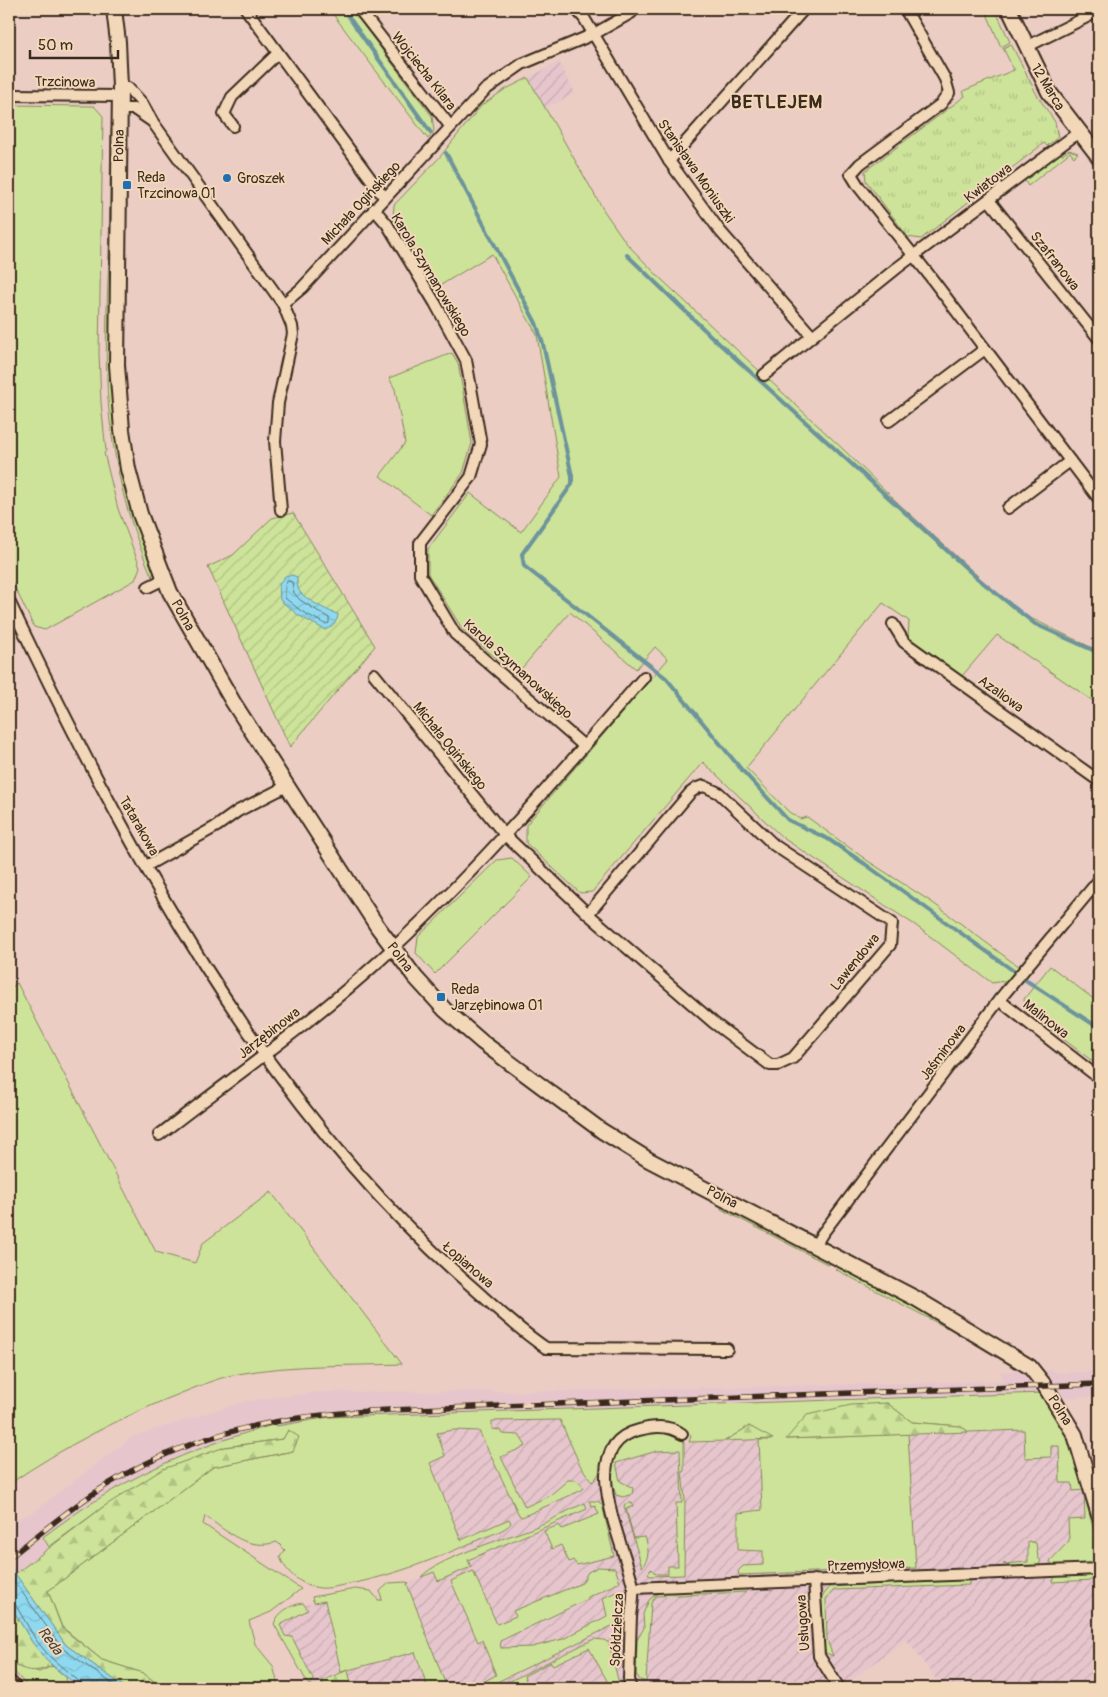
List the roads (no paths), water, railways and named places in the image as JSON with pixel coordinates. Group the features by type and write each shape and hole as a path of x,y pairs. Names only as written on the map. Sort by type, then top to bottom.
{"main road":[{"path":"9,1684 12,1688"}],"street":[{"name":"Polna","path":"114,9 118,42 120,97 117,365 121,424 135,498 164,579 229,695 392,948 429,993 468,1031 606,1134 649,1160 953,1319 1030,1367 1045,1386 1076,1435 1099,1515"},
{"path":"246,9 277,54 384,197"},
{"name":"Wojciecha Kilara","path":"359,9 450,126"},
{"name":"Stanisława Moniuszki","path":"576,9 594,34 669,160 720,230 812,336"},
{"name":"Michała Ogińskiego","path":"283,304 302,288 384,197 485,90 522,64 594,34 631,13 634,9"},
{"path":"669,160 804,9"},
{"path":"904,9 945,79 949,93 941,104 860,164 851,174 859,187 1099,499"},
{"name":"12 Marca","path":"1009,9 1049,92 1099,158"},
{"path":"1026,47 1099,11"},
{"path":"232,126 224,114 232,97 277,54"},
{"path":"152,121 120,97 128,88 142,103 152,121 283,304 292,326 293,334 278,403 275,441 281,510"},
{"name":"Trzcinowa","path":"9,95 120,97"},
{"name":"Kwiatowa","path":"764,375 912,256 1079,132"},
{"name":"Szafranowa","path":"989,200 1099,339"},
{"name":"Karola Szymanowskiego","path":"374,209 387,224 435,303 466,360 482,444 471,477 420,543 420,575 454,634 584,746"},
{"path":"889,421 985,349"},
{"path":"1008,508 1070,461"},
{"path":"148,587 164,579"},
{"name":"Tatarakowa","path":"9,601 82,751 146,866 192,944 264,1054"},
{"name":"Azaliowa","path":"893,624 904,642 1099,782"},
{"name":"Michała Ogińskiego","path":"374,674 505,835"},
{"path":"392,948 491,852 644,677"},
{"path":"146,866 218,826 238,811 287,786"},
{"name":"Lawendowa","path":"505,835 588,914 714,1023 770,1066 778,1065 793,1058 890,945 893,930 892,923 774,846 719,793 704,786 696,788 690,793 588,914"},
{"name":"Jaśminowa","path":"815,1246 822,1234 999,1000 1099,880"},
{"name":"Jarzębinowa","path":"159,1135 364,974 392,948"},
{"name":"Malinowa","path":"999,1000 1099,1078"},
{"name":"Łopianowa","path":"264,1054 328,1138 427,1247 546,1348 727,1349"},
{"name":"Spółdzielcza","path":"630,1688 633,1588 605,1487 608,1462 612,1446 623,1436 649,1427 666,1427 682,1434"},
{"name":"Przemysłowa","path":"633,1588 1099,1569"},
{"name":"Usługowa","path":"814,1580 819,1656 840,1688"}],"water":[{"path":"292,575 297,577 298,589 302,595 338,614 336,621 330,627 325,630 298,615 280,600 279,584 285,576"},
{"name":"Reda","path":"9,1565 66,1645 126,1688 80,1688 46,1660 32,1642 9,1603"}],"waterway":[{"path":"343,9 431,133"},
{"path":"446,153 536,323 543,344 572,476 572,484 522,554 524,566 666,678 741,769 788,820 828,839 1015,972"},
{"path":"627,255 712,337 977,578 1035,624 1099,653"},
{"path":"1024,979 1099,1028"}],"railway":[{"path":"9,1558 84,1500 143,1465 211,1438 245,1428 280,1421 353,1412 390,1410 1099,1384"}],"place":[{"name":"Groszek","path":"227,178"},
{"name":"Reda Trzcinowa 01","path":"127,185"},
{"name":"Reda Jarzębinowa 01","path":"441,997"}],"district":[{"name":"BETLEJEM","path":"777,102"}]}
